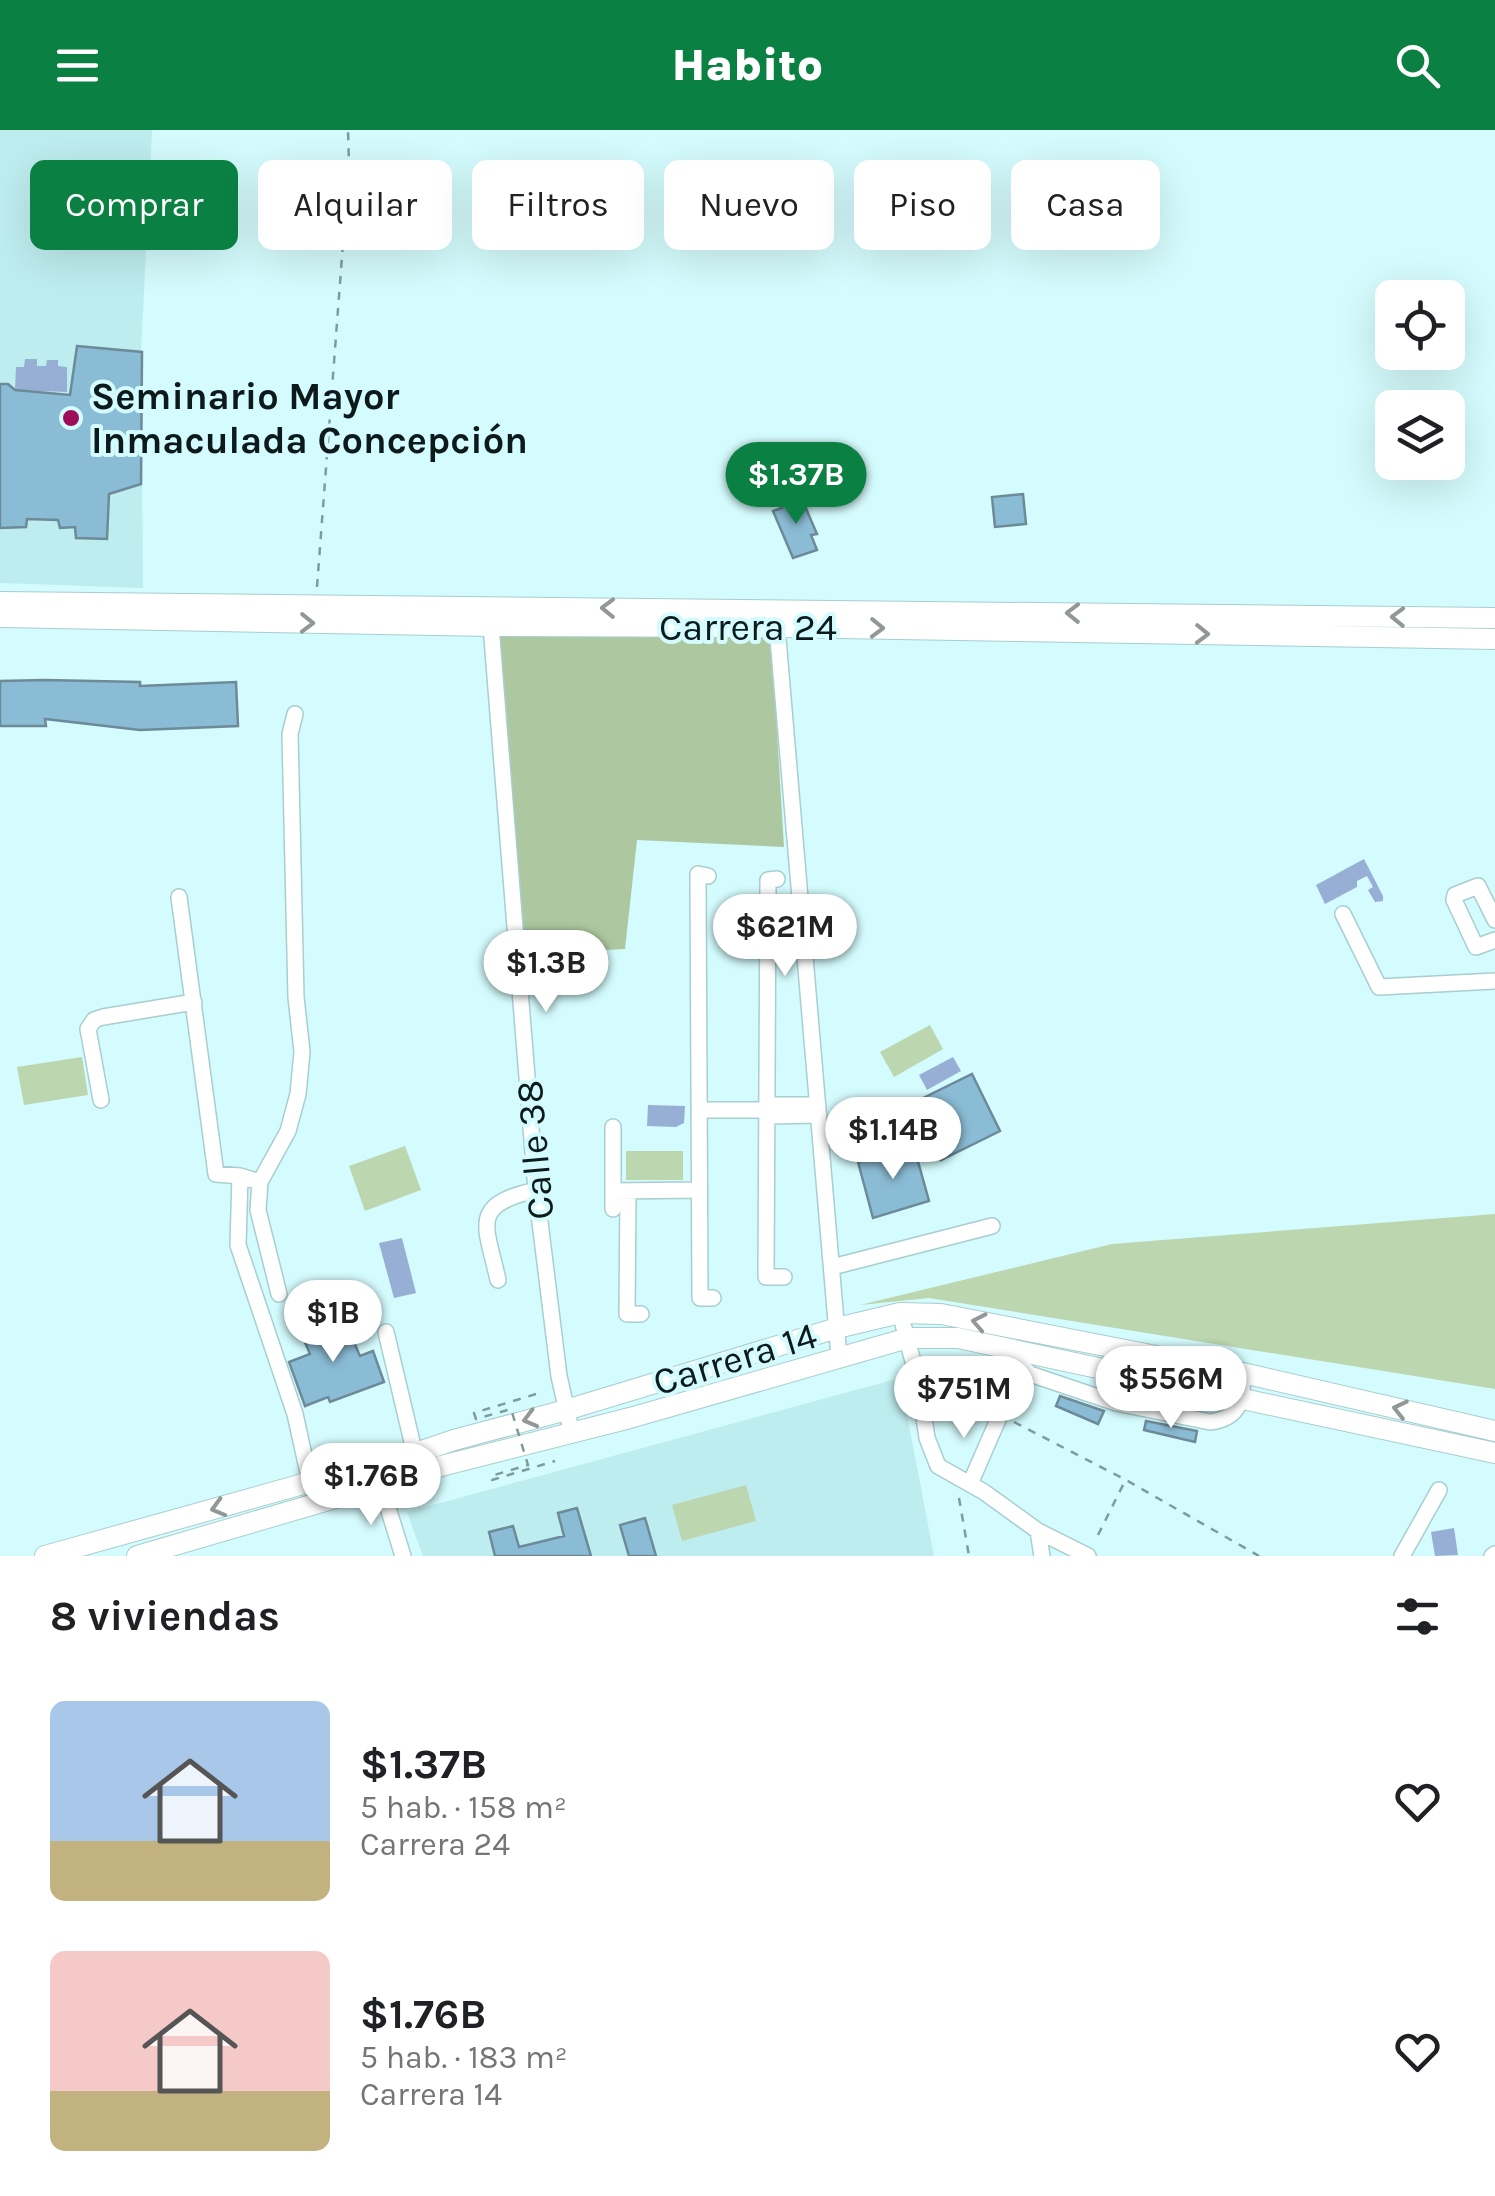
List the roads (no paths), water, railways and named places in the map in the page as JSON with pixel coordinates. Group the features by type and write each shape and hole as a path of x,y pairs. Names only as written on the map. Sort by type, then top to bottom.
{"main road":[{"name":"Carrera 24","path":"0,602 315,605 1495,639"},
{"name":"Carrera 24","path":"0,618 130,603 491,626 776,618 1495,618"},
{"name":"Carrera 14","path":"417,1463 454,1440 900,1312 942,1314 1242,1373 1495,1431"},
{"name":"Carrera 14","path":"137,1556 417,1463 572,1434 908,1338 958,1338 1495,1453"},
{"name":"Carrera 14","path":"44,1556 310,1482 379,1476"}],"street":[{"path":"776,618 839,1357"},
{"name":"Calle 38","path":"491,626 536,1190 560,1376 572,1434"},
{"path":"279,1294 258,1210 260,1182 288,1131 298,1094 302,1052 296,997 290,734 296,714"},
{"path":"708,876 698,874 700,1298 712,1298"},
{"path":"778,879 768,880 766,1277 784,1277"},
{"path":"1495,920 1478,886 1454,895 1476,946 1495,940"},
{"path":"179,897 216,1174 260,1182"},
{"path":"1343,914 1379,987 1495,981"},
{"path":"102,1100 88,1029 94,1020 194,1002"},
{"path":"699,1110 819,1110"},
{"path":"612,1127 628,1314 642,1314"},
{"path":"240,1176 238,1244 295,1414 310,1482"},
{"path":"498,1280 486,1229 487,1214 506,1197 536,1190"},
{"path":"620,1191 699,1190"},
{"path":"613,1209 620,1191"},
{"path":"832,1266 992,1226"},
{"path":"900,1312 919,1384 927,1438 938,1466 1038,1530 1088,1556"},
{"path":"386,1332 417,1463"},
{"path":"1012,1349 1022,1369 1030,1374 1116,1402 1210,1422 1225,1420 1234,1412 1242,1398 1242,1373"},
{"path":"1116,1402 1124,1373"},
{"path":"625,1392 630,1418"},
{"path":"970,1484 1000,1414"},
{"path":"379,1476 403,1556"},
{"path":"1407,1554 1440,1490"},
{"path":"1038,1530 1042,1556"}],"place":[{"name":"Seminario Mayor Inmaculada Concepción","path":"71,418"}]}
